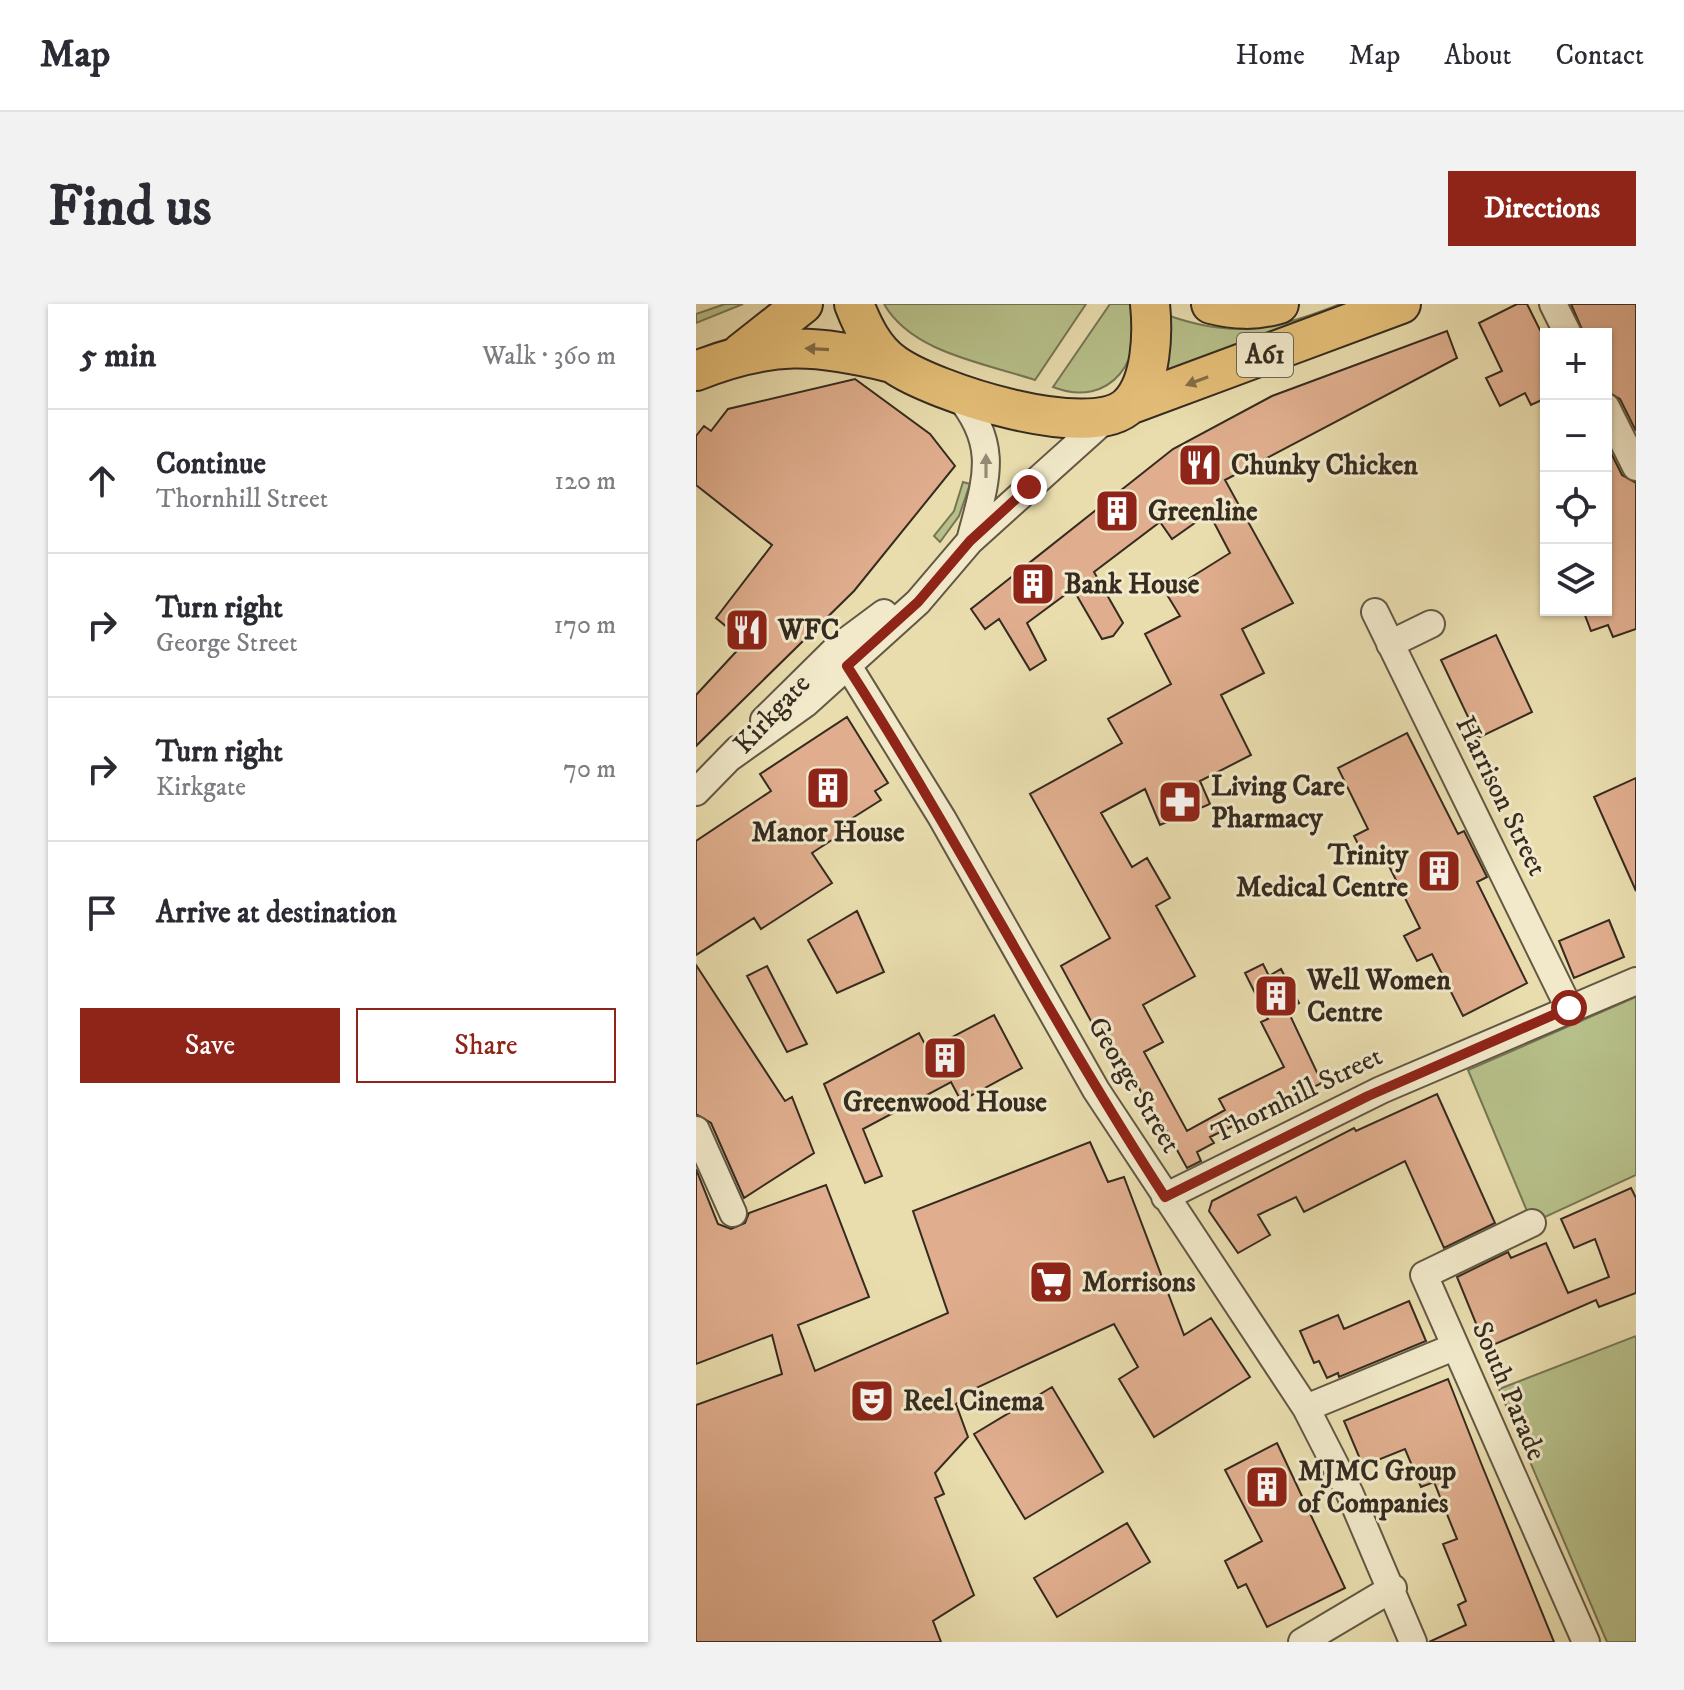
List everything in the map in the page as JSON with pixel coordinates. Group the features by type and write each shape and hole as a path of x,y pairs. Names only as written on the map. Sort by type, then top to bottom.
{"highway":[{"name":"A61","path":"696,371 741,353 803,304"},
{"name":"A61","path":"854,304 869,338 892,363"},
{"path":"1120,410 1148,359 1150,304"},
{"name":"A61","path":"1211,304 1232,310 1263,309 1279,304"},
{"name":"Kirkgate","path":"1120,410 1401,304"},
{"name":"A61","path":"741,353 809,348 839,350 892,363 956,393 1049,416 1079,419 1120,410"}],"street":[{"path":"1553,304 1565,328"},
{"name":"Kirkgate","path":"956,393 970,409 988,462 970,541"},
{"name":"Kirkgate","path":"696,792 728,759 805,704 842,657 918,602 970,541 1120,410"},
{"path":"1612,419 1636,467"},
{"name":"Harrison Street","path":"1375,612 1569,1008"},
{"path":"1390,644 1431,624"},
{"name":"George Street","path":"842,657 942,818 1096,1090 1306,1408 1393,1588 1413,1642"},
{"name":"Thornhill Street","path":"1165,1197 1368,1096 1636,981"},
{"path":"696,1130 733,1213"},
{"name":"South Parade","path":"1532,1223 1424,1275 1586,1642"},
{"path":"1306,1408 1454,1347"},
{"path":"1302,1642 1393,1588"}],"green space":[{"path":"725,304 743,304 696,323 696,314"},
{"path":"884,304 1086,304 1035,380 931,345 896,321"},
{"path":"1110,304 1131,304 1135,324 1129,360 1120,374 1107,385 1092,391 1074,392 1053,387"},
{"path":"1340,304 1356,304 1161,377 1167,315 1213,327 1255,328 1295,320"},
{"path":"963,482 970,484 959,516 940,542 934,536 954,511"},
{"path":"1636,997 1636,1175 1532,1223 1468,1070"},
{"path":"1636,1336 1636,1642 1607,1642 1499,1389"}],"building":[{"path":"1517,304 1527,304 1540,330 1540,401 1531,405 1525,393 1500,406 1486,378 1502,371 1479,323"},
{"path":"1571,304 1636,304 1636,431 1620,399 1612,394 1612,328 1581,328"},
{"path":"1447,331 1457,358 1225,480 1293,603 1242,629 1264,673 1221,695 1251,755 1200,781 1210,804 1160,825 1145,789 1101,813 1132,867 1147,858 1170,898 1156,906 1195,976 1143,1005 1163,1042 1144,1052 1187,1131 1225,1110 1219,1099 1284,1067 1261,1022 1268,1019 1245,973 1263,964 1269,976 1281,969 1299,1003 1287,1009 1322,1083 1210,1137 1214,1143 1197,1152 1201,1161 1187,1168 1162,1123 1157,1126 1127,1062 1116,1067 1061,966 1110,938 1030,794 1122,743 1108,719 1171,684 1145,634 1180,616 1166,593 1230,553 1209,513 1172,539 1160,522 1094,572 1123,623 1113,636 1102,639 1073,589 1027,623 1046,660 1030,670 999,619 985,629 971,609 1173,449 1272,396"},
{"path":"855,379 930,434 955,466 854,591 696,746 696,695 745,642 716,618 772,545 696,485 696,436 704,426 711,431 728,409"},
{"path":"1612,455 1622,475 1636,483 1636,629 1613,637 1608,625 1591,631 1585,616 1612,616"},
{"path":"1496,635 1532,712 1478,738 1441,660"},
{"path":"847,717 888,783 875,791 881,800 843,824 847,830 812,853 832,883 761,929 754,918 696,955 696,841 771,791 760,774"},
{"name":"Trinity Medical Centre","path":"1407,733 1458,834 1464,831 1487,877 1477,882 1527,983 1463,1016 1432,954 1417,961 1404,936 1420,928 1385,858 1369,866 1354,836 1368,829 1338,768"},
{"path":"1636,778 1636,891 1594,797"},
{"path":"857,911 884,972 837,993 808,940"},
{"path":"1609,920 1624,957 1574,978 1559,941"},
{"path":"696,965 785,1101 792,1097 814,1153 744,1198 711,1123 696,1114"},
{"path":"767,966 807,1044 787,1052 747,976"},
{"name":"Greenwood House","path":"994,1015 1022,1068 961,1101 951,1082 863,1129 882,1176 865,1183 824,1084 919,1033 928,1050"},
{"path":"1437,1094 1495,1223 1444,1248 1405,1161 1304,1212 1296,1197 1258,1215 1270,1235 1238,1253 1209,1211 1212,1201 1354,1128 1356,1131"},
{"path":"1090,1142 1108,1182 1124,1177 1184,1335 1211,1318 1250,1377 1154,1437 1119,1379 1138,1367 1114,1324 976,1388 956,1404 968,1437 935,1473 944,1494 935,1498 974,1595 933,1621 941,1642 696,1642 696,1405 782,1374 772,1335 696,1364 696,1169 718,1224 731,1229 745,1223 749,1213 826,1185 869,1297 798,1325 815,1371 948,1313 913,1211"},
{"path":"1631,1188 1636,1198 1636,1293 1599,1307 1596,1300 1486,1348 1457,1277 1508,1252 1511,1258 1546,1243 1568,1293 1609,1277 1595,1239 1574,1248 1561,1219"},
{"path":"1409,1301 1426,1341 1339,1377 1338,1373 1327,1378 1319,1361 1314,1363 1300,1331 1338,1315 1344,1329"},
{"path":"1448,1379 1554,1642 1429,1642 1466,1625 1458,1605 1466,1601 1443,1544 1457,1539 1434,1482 1421,1487 1405,1449 1363,1466 1344,1421"},
{"path":"1052,1387 1103,1472 1025,1519 974,1434"},
{"path":"1277,1443 1345,1588 1267,1627 1246,1584 1238,1588 1225,1561 1262,1541 1225,1470"},
{"path":"1127,1523 1150,1562 1057,1617 1034,1578"}],"place":[{"name":"Chunky Chicken","path":"1200,465"},
{"name":"Greenline","path":"1117,511"},
{"name":"Bank House","path":"1033,584"},
{"name":"WFC","path":"747,630"},
{"name":"Manor House","path":"828,788"},
{"name":"Living Care Pharmacy","path":"1180,802"},
{"name":"Trinity Medical Centre","path":"1439,871"},
{"name":"Well Women Centre","path":"1276,996"},
{"name":"Greenwood House","path":"945,1058"},
{"name":"Morrisons","path":"1051,1282"},
{"name":"Reel Cinema","path":"872,1401"},
{"name":"MJMC Group of Companies","path":"1267,1487"}],"route":[{"path":"1029,487 970,541 918,602 847,666 942,818 1096,1090 1165,1197 1368,1096 1569,1008"}]}
